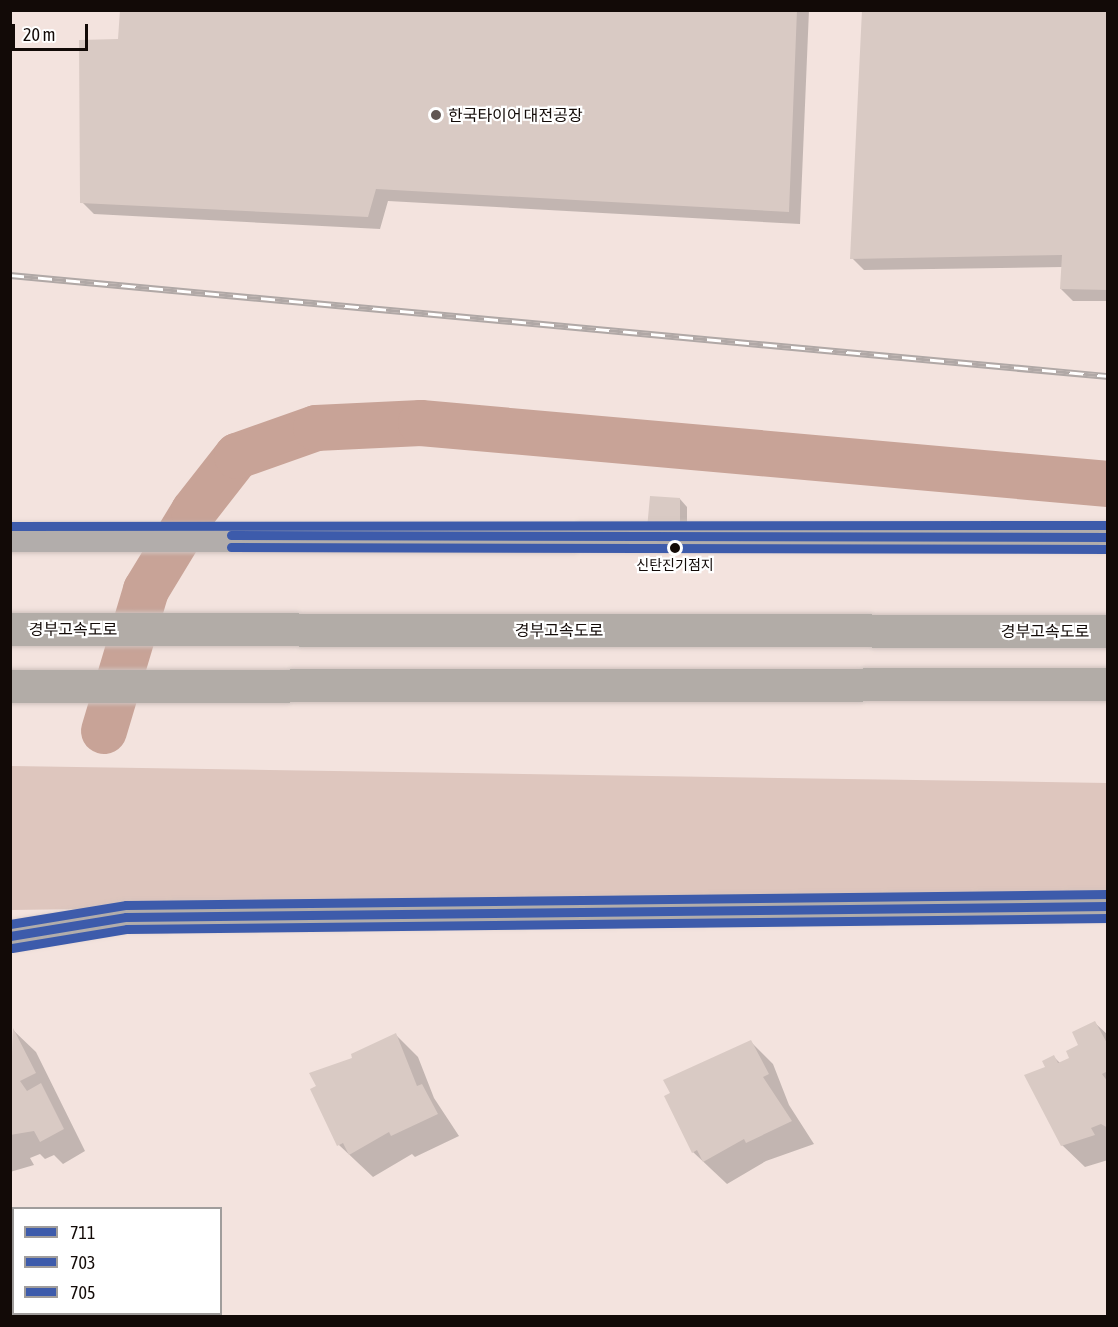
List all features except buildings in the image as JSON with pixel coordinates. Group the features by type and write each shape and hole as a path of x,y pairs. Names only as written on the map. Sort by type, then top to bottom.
{"highway":[{"name":"경부고속도로","path":"10,629 1107,631"},
{"path":"10,686 1107,684"}],"street":[{"path":"10,538 231,535 1107,537"},
{"path":"10,936 126,917 1107,906"}],"shaded area":[{"path":"11,766 1107,783 1107,896 11,910"}],"waterway":[{"path":"104,731 146,590 194,511 237,456 316,428 421,423 1108,484"}],"railway":[{"path":"10,275 1108,376"}],"transit line":[{"name":"705","path":"10,526 1108,525"},
{"name":"711","path":"231,535 1108,537"},
{"name":"703","path":"231,547 1108,549"},
{"name":"705","path":"10,924 126,905 1108,894"},
{"name":"711","path":"10,936 126,917 1108,906"},
{"name":"703","path":"12,948 127,929 1108,918"}],"place":[{"name":"한국타이어 대전공장","path":"436,115"},
{"name":"신탄진기점지","path":"675,548"}]}
